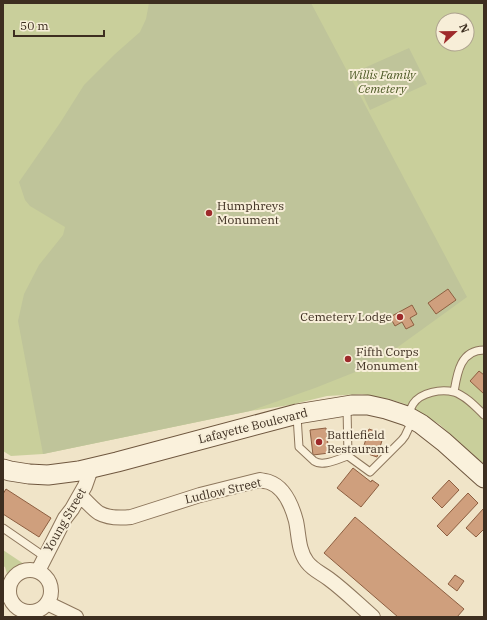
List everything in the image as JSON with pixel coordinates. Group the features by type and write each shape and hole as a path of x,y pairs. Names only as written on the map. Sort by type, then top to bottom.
{"main road":[{"name":"Lafayette Boulevard","path":"3,469 29,474 48,475 92,469 297,414 346,405 368,405 386,409 421,424 484,477"}],"street":[{"name":"Young Street","path":"38,571 64,518 80,496 92,469"},
{"name":"Ludlow Street","path":"80,496 100,513 112,517 124,518 132,517 200,495 260,480 268,482 283,492 290,505 296,521 302,552 307,562 373,617"},
{"path":"27,570 38,571 48,580 51,590 50,597 47,603 35,611 28,612 21,610 11,600 7,582 21,572 27,570"},
{"path":"47,603 76,617"}],"lane":[{"path":"454,392 458,371 465,357 480,350 484,350"},
{"path":"348,456 370,472 405,436 413,404 425,395 433,392 454,392 465,398 484,416"},
{"path":"346,405 348,456"},
{"path":"297,414 299,447 314,461 325,463 348,456"},
{"path":"3,528 45,556"}],"green space":[{"path":"3,3 484,3 484,464 439,424 405,404 389,399 362,394 327,396 290,405 250,411 43,454 11,456 3,451"},
{"path":"149,3 311,3 467,297 373,365 315,388 250,411 43,454 18,321 24,294 39,265 63,235 65,227 30,206 25,200 19,182 60,123 84,85 115,54 140,32 146,19"},
{"name":"Willis Family Cemetery","path":"409,48 427,84 370,110 353,73"},
{"path":"3,550 27,566 7,574 5,567 3,566"}],"building":[{"path":"448,289 456,300 436,314 428,303"},
{"name":"Cemetery Lodge","path":"412,305 417,314 410,318 414,325 406,329 402,322 395,326 390,317"},
{"path":"479,371 484,375 484,394 470,381"},
{"name":"Battlefield Restaurant","path":"326,428 329,453 313,455 310,430"},
{"path":"369,429 384,434 377,457 362,452"},
{"path":"353,468 371,482 372,480 379,485 361,507 337,488"},
{"path":"449,480 459,490 442,508 432,498"},
{"path":"6,489 51,518 39,537 3,514 3,494"},
{"path":"468,493 478,503 447,536 437,526"},
{"path":"483,509 484,529 476,537 466,528"},
{"path":"355,517 464,609 457,617 398,617 324,553"},
{"path":"455,575 464,581 457,591 448,584"}],"place":[{"name":"Humphreys Monument","path":"209,213"},
{"name":"Cemetery Lodge","path":"400,317"},
{"name":"Fifth Corps Monument","path":"348,359"},
{"name":"Battlefield Restaurant","path":"319,442"}]}
